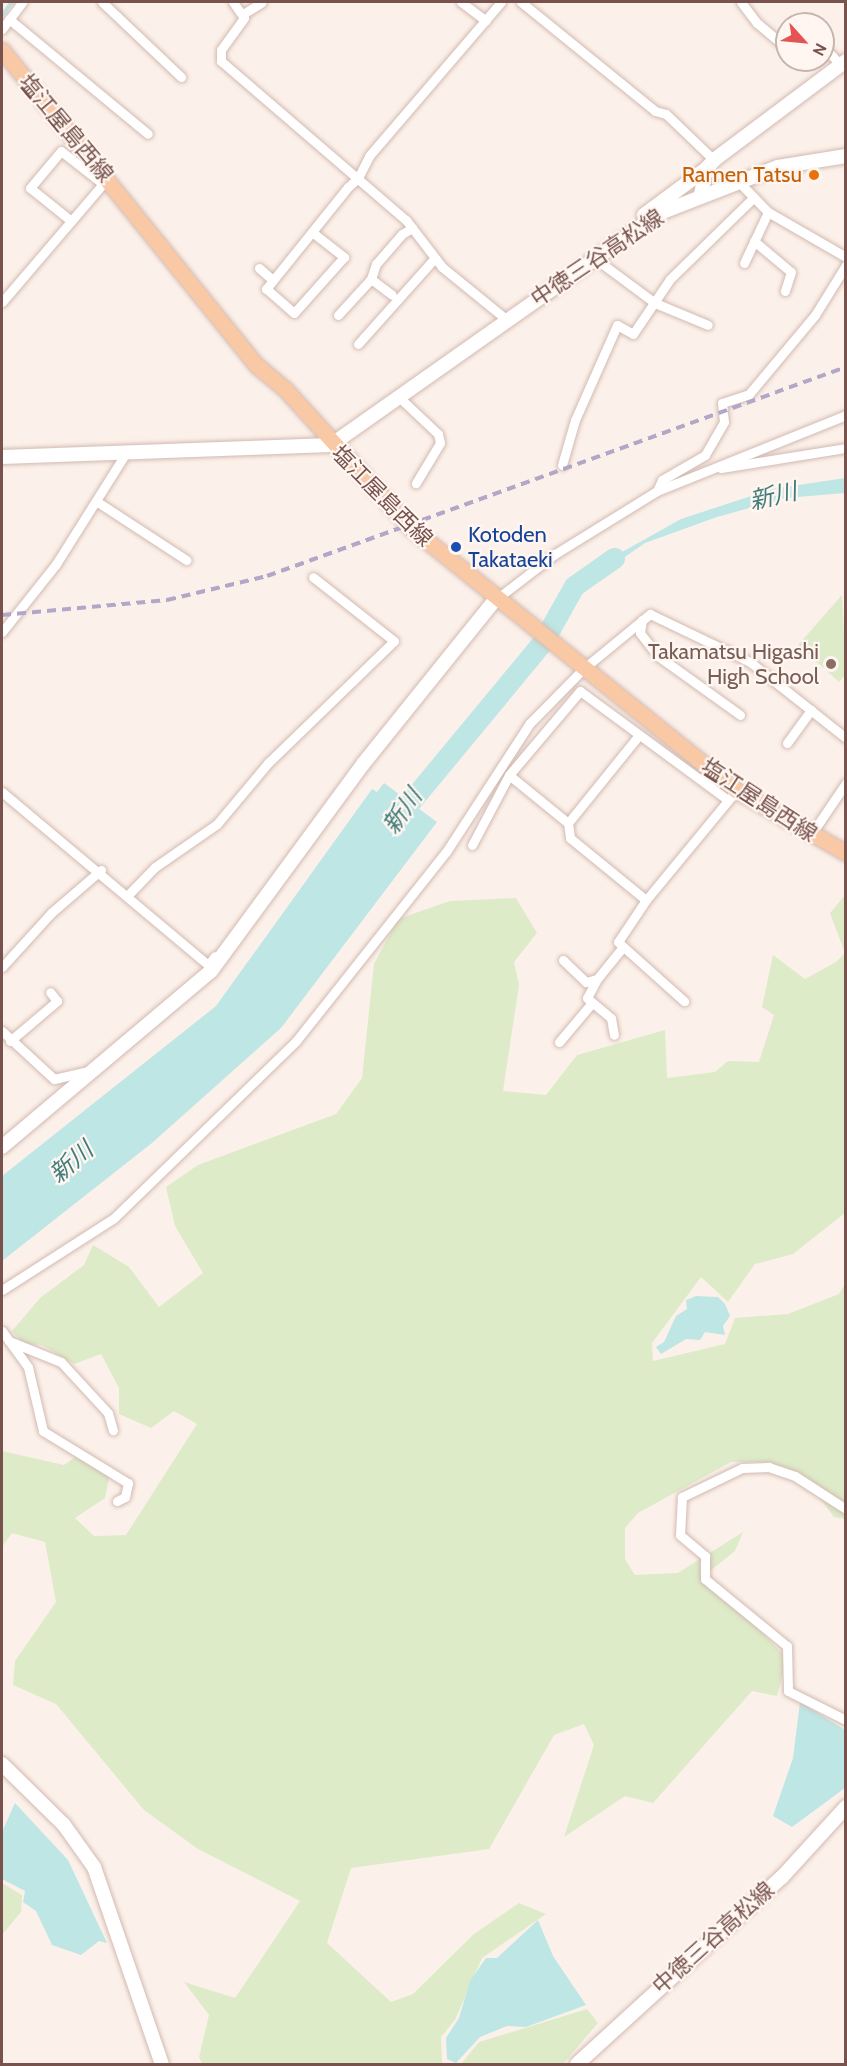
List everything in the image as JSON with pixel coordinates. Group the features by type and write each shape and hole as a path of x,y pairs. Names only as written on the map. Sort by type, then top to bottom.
{"main road":[{"name":"塩江屋島西線","path":"2,50 255,364 285,388 331,445 410,527 498,603 579,666 732,795 846,853"}],"street":[{"path":"2,29 22,2"},
{"path":"102,2 181,77"},
{"path":"233,2 243,14"},
{"path":"262,2 243,14 221,50 221,61 358,178 412,228 435,258 507,320"},
{"path":"461,2 486,21"},
{"path":"312,232 344,257 294,313 266,289 312,232 358,178 369,156 501,2"},
{"path":"521,2 655,111 666,114 710,164"},
{"path":"741,2 757,23 775,38"},
{"path":"9,19 148,134"},
{"path":"626,234 710,164 843,63"},
{"path":"2,302 70,220 106,181 61,151 30,188 70,220"},
{"name":"中徳三谷高松線","path":"331,445 401,399 626,234 701,194 738,180 846,156"},
{"path":"701,194 710,164"},
{"path":"738,180 768,212 846,257"},
{"path":"562,465 575,420 617,326 633,334 683,265 753,196"},
{"path":"744,263 768,212"},
{"path":"338,315 371,279 376,264 412,228"},
{"path":"754,241 791,272 785,291"},
{"path":"593,256 655,303 708,325"},
{"path":"358,344 435,258"},
{"path":"657,491 662,480 705,455 724,422 722,403 749,393 815,315 846,265"},
{"path":"259,268 273,280"},
{"path":"371,279 392,295"},
{"path":"401,399 438,434 440,443 416,483"},
{"path":"2,1147 194,988 249,923 370,754 498,603 555,554 657,491 846,415"},
{"path":"2,457 331,445"},
{"path":"709,470 846,448"},
{"path":"2,632 56,564 126,453"},
{"path":"96,501 186,560"},
{"path":"128,896 155,867 217,824 268,763 394,641 313,577"},
{"path":"2,1290 114,1218 296,1041 446,852 508,751 579,666 650,614 750,662 846,738"},
{"path":"642,620 640,633 658,656 740,715"},
{"path":"472,845 509,775 580,691 639,735 732,795 620,934 622,948 684,1001"},
{"path":"787,743 811,710"},
{"path":"568,823 639,735"},
{"path":"509,775 568,823 570,838 646,900"},
{"path":"810,836 846,783"},
{"path":"2,792 56,842 101,870 208,965 241,924 249,923"},
{"path":"3,963 51,913 101,870"},
{"path":"614,1035 611,1018 591,1004 589,991 622,948"},
{"path":"563,960 586,982 597,979"},
{"path":"10,1041 57,1001 50,992"},
{"path":"559,1042 591,1004"},
{"path":"2,1031 10,1041 54,1079 98,1069"},
{"path":"2,1331 28,1367 43,1431 128,1483 125,1497 117,1501"},
{"path":"9,1341 61,1362 108,1413 113,1430"},
{"path":"846,1509 795,1476 769,1467 742,1468 682,1497 680,1534 705,1556 705,1578 787,1646 788,1691 846,1720"},
{"path":"2,1764 63,1826 94,1867 162,2064"},
{"name":"中徳三谷高松線","path":"577,2064 782,1877 846,1807"}],"green space":[{"name":"Takamatsu Higashi High School","path":"842,595 846,674 839,682 798,645"},
{"path":"845,895 845,953 830,913"},
{"path":"516,898 537,933 514,962 519,985 503,1091 546,1095 577,1055 665,1030 667,1078 715,1072 728,1061 759,1062 774,1015 762,1007 773,955 805,979 836,962 845,953 845,1213 793,1254 755,1264 728,1302 701,1277 652,1343 653,1361 725,1344 735,1318 788,1314 839,1294 845,1284 845,1519 834,1517 813,1489 771,1462 731,1462 638,1513 625,1528 625,1559 635,1575 678,1573 743,1532 735,1551 705,1575 787,1658 777,1696 752,1691 653,1803 625,1796 564,1837 594,1745 584,1724 554,1735 489,1849 351,1868 327,1943 391,2002 413,1994 474,1934 519,1903 546,1914 482,1958 455,2020 441,2037 442,2063 447,2064 202,2064 199,2057 209,2015 184,1982 235,1998 300,1901 198,1849 144,1810 56,1704 13,1685 15,1661 56,1602 45,1542 12,1533 2,1547 2,1451 64,1465 78,1455 110,1473 105,1498 75,1518 94,1536 126,1535 197,1424 174,1411 151,1428 119,1414 119,1388 101,1354 74,1364 42,1345 24,1344 12,1331 40,1298 84,1265 93,1245 129,1267 159,1307 203,1273 175,1226 166,1187 198,1165 336,1114 362,1078 374,964 398,919 450,901"},
{"path":"2,1883 22,1895 21,1912 2,1935"},
{"path":"587,2009 598,2023 563,2064 461,2064 479,2042"}],"water":[{"path":"845,478 845,493 786,498 717,517 645,543 593,579 594,570 606,561 681,519 772,489"},
{"path":"384,783 437,822 281,1028 152,1143 2,1261 2,1176 216,1006 372,789 377,792"},
{"path":"696,1296 718,1297 725,1304 730,1316 723,1326 725,1335 705,1332 700,1340 686,1339 661,1354 656,1347 664,1342 676,1316 687,1309 686,1300"},
{"path":"800,1702 845,1730 845,1788 792,1827 773,1816 793,1758"},
{"path":"15,1803 68,1860 107,1943 99,1941 81,1955 52,1945 36,1911 23,1902 25,1891 2,1879 2,1832"},
{"path":"538,1920 553,1956 586,2005 526,2027 507,2026 480,2037 456,2063 447,2059 446,2038 459,2018 470,1981 486,1958 497,1958"}],"waterway":[{"path":"2,15 12,2"},
{"name":"新川","path":"392,824 542,643 574,586 614,558"}],"railway":[{"path":"2,615 167,600 267,576 846,367"}],"place":[{"name":"Ramen Tatsu","path":"814,175"},
{"name":"Kotoden Takataeki","path":"456,547"},
{"name":"Takamatsu Higashi High School","path":"831,664"}]}
